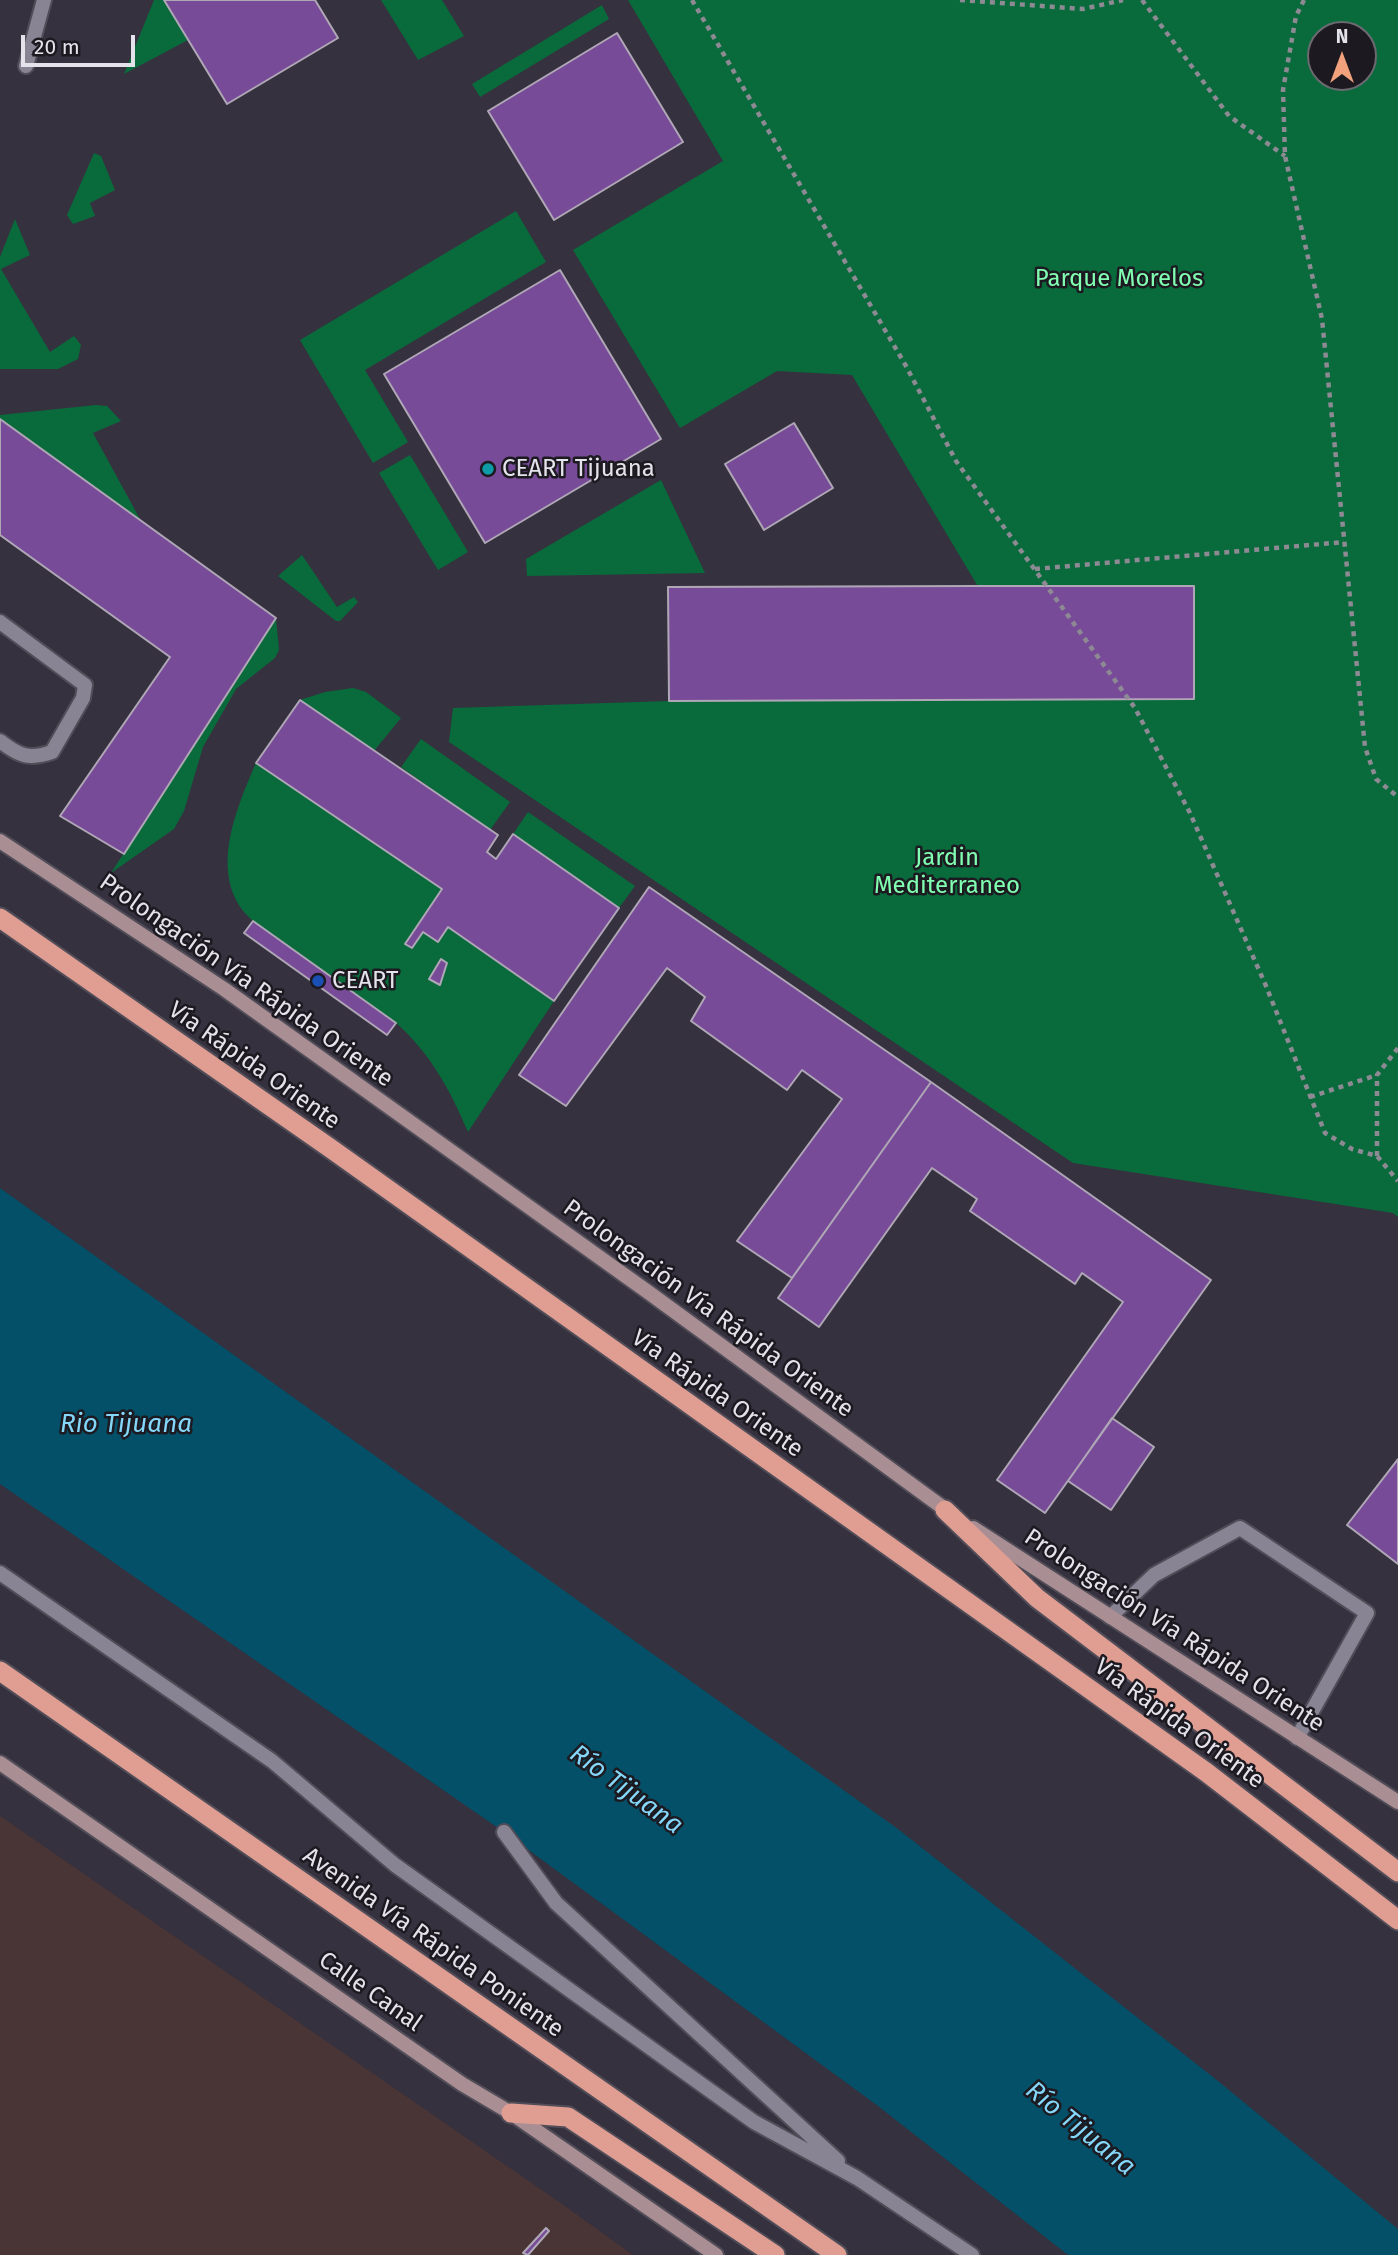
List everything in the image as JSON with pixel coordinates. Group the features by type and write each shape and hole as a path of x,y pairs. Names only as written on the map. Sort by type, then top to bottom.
{"highway":[{"name":"Vía Rápida Oriente","path":"0,918 330,1148 1206,1772 1398,1920"},
{"path":"945,1510 1037,1598 1398,1872"},
{"name":"Avenida Vía Rápida Poniente","path":"0,1671 837,2255"},
{"path":"511,2113 568,2117 775,2255"}],"main road":[{"name":"Prolongación Vía Rápida Oriente","path":"0,841 224,989 648,1292 945,1510 1398,1802"},
{"name":"Calle Canal","path":"0,1763 462,2084 511,2113 716,2255"}],"lane":[{"path":"26,66 44,0"},
{"path":"0,622 85,685 83,698 52,752 33,759 17,754 0,741"},
{"path":"1110,1616 1154,1575 1240,1528 1367,1613 1297,1738"},
{"path":"0,1573 272,1762 395,1865 754,2122 857,2178 972,2255"},
{"path":"504,1832 556,1903 857,2178"}],"path":[{"path":"692,0 906,366 956,461 1135,708 1178,790 1266,986 1325,1133 1352,1149 1377,1156 1398,1181"},
{"path":"960,0 1083,9 1124,0"},
{"path":"1142,0 1229,116 1285,156"},
{"path":"1304,0 1296,16 1283,90 1285,156 1322,319 1365,747 1376,779 1398,797"},
{"path":"1035,569 1344,542"},
{"path":"1310,1097 1377,1075 1398,1048"},
{"path":"1377,1075 1377,1156"}],"shaded area":[{"path":"0,1816 562,2204 633,2255 0,2255"}],"green space":[{"path":"154,0 164,0 188,40 124,74"},
{"path":"381,0 442,0 464,36 418,60"},
{"name":"Parque Morelos","path":"628,0 1398,0 1398,1217 1393,1213 1073,1163 449,742 453,708 669,701 1045,699 852,375 777,371 680,428 573,250 723,161"},
{"path":"602,5 609,19 480,97 472,84"},
{"path":"94,153 101,156 115,190 90,203 95,216 73,224 67,215"},
{"path":"516,211 546,262 365,370 408,442 373,463 300,340"},
{"path":"15,219 30,255 1,269 50,352 74,336 81,345 78,359 58,369 0,369 0,257"},
{"path":"107,406 121,421 93,433 141,521 0,419 0,415"},
{"path":"410,455 468,552 438,570 379,473"},
{"path":"661,480 705,573 527,576 526,559"},
{"path":"302,555 337,607 354,597 358,602 340,621 336,621 278,576"},
{"path":"276,618 279,650 275,658 236,689 203,747 184,811 174,829 111,873"},
{"path":"353,688 366,692 401,718 374,751 300,700 325,692"},
{"path":"421,739 510,802 490,830 401,767"},
{"path":"256,763 442,889 405,944 423,932 448,927 554,1001 468,1132 438,1073 419,1047 396,1023 253,921 239,904 231,886 229,845 233,823"},
{"path":"528,812 635,886 619,908 513,834"}],"water":[{"name":"Rio Tijuana","path":"0,1188 898,1829 1218,2081 1398,2229 1398,2255 1068,2255 878,2106 504,1832 0,1484"}],"building":[{"path":"164,0 315,0 338,38 227,104"},
{"path":"617,33 683,142 554,220 488,111"},
{"path":"560,270 661,439 485,543 384,374"},
{"path":"0,419 276,618 124,854 60,816 170,657 0,535"},
{"path":"794,423 833,488 764,530 725,464"},
{"path":"1194,586 1194,699 669,701 668,587"},
{"path":"300,700 498,835 487,852 496,859 513,834 619,908 554,1001 448,927 438,942 423,932 412,948 405,944 442,889 256,763"},
{"path":"649,887 931,1082 792,1278 737,1241 842,1099 802,1070 787,1090 691,1021 705,997 667,968 566,1106 519,1075"},
{"path":"253,921 396,1023 387,1035 244,933"},
{"path":"441,959 447,963 440,985 429,979"},
{"path":"931,1082 1211,1280 1045,1513 997,1480 1123,1302 1082,1273 1075,1284 970,1211 977,1199 932,1168 819,1327 778,1298"},
{"path":"1112,1418 1154,1447 1111,1510 1068,1481"},
{"path":"1398,1459 1398,1564 1347,1525"},
{"path":"546,2228 549,2231 528,2255 523,2253"}],"place":[{"name":"CEART Tijuana","path":"488,469"},
{"name":"CEART","path":"318,981"}],"park label":[{"name":"Jardin Mediterraneo","path":"947,872"}],"water label":[{"name":"Río Tijuana","path":"626,1790"},
{"name":"Río Tijuana","path":"1080,2129"}]}
